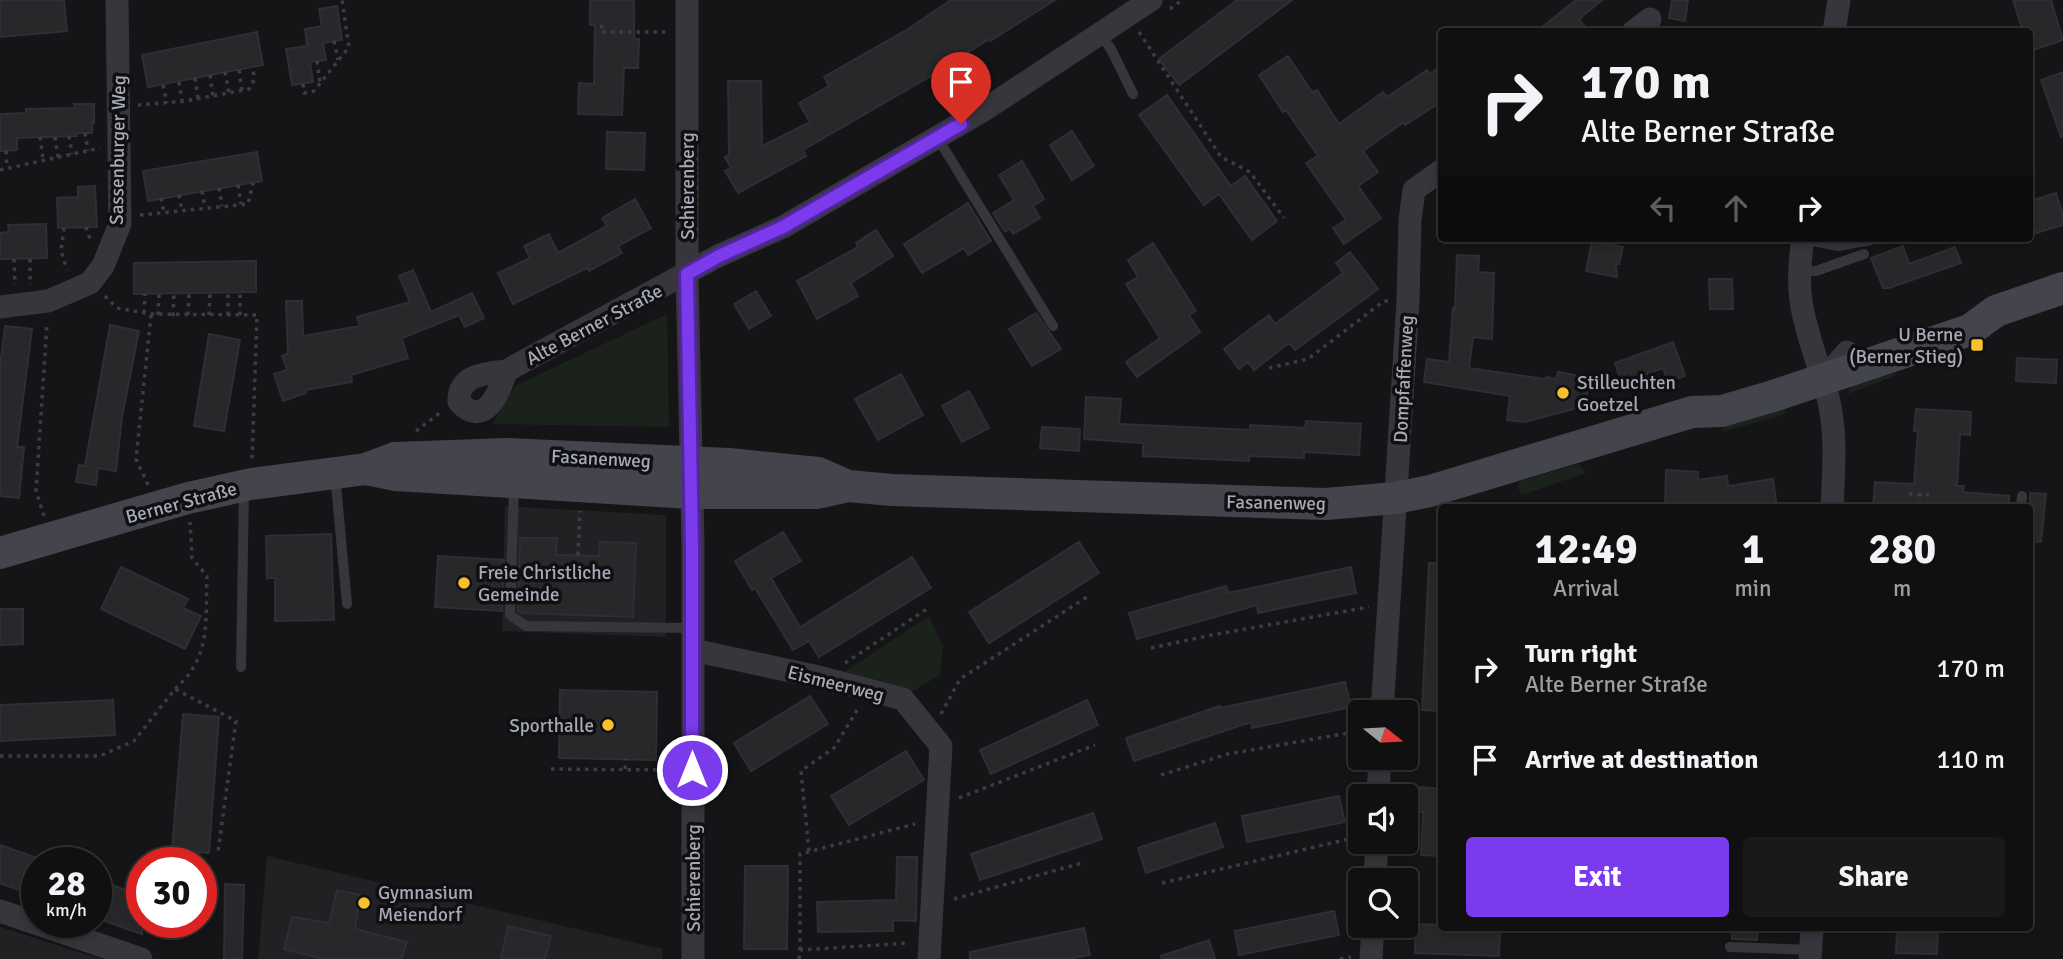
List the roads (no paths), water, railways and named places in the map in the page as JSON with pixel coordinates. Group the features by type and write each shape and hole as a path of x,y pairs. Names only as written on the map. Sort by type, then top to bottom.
{"main road":[{"path":"1820,371 1970,330 1996,311 2063,288"},
{"path":"1820,371 1847,352 1965,311 1996,311"},
{"name":"Fasanenweg","path":"477,467 514,482 691,493 816,493 848,486 1326,504 1395,498 1465,482 1692,412 1722,411 1820,371"},
{"name":"Fasanenweg","path":"477,467 690,462 786,468 818,473 848,486"},
{"name":"Berner Straße","path":"0,552 158,506 247,485 366,469 396,475 477,467"}],"street":[{"name":"Sassenburger Weg","path":"0,307 48,301 86,284 103,266 120,224 117,0"},
{"name":"Schierenberg","path":"687,0 693,959"},
{"name":"Alte Berner Straße","path":"506,371 719,256 783,227 984,110 1151,0"},
{"path":"1835,28 1839,0"},
{"name":"Dompfaffenweg","path":"1383,700 1408,302 1410,220 1414,190 1438,173"},
{"path":"1803,242 1798,271 1800,303 1831,406 1835,429 1832,504"},
{"name":"Eismeerweg","path":"693,639 903,699 941,746 929,951"},
{"path":"0,911 141,959"},
{"path":"1371,959 1372,938"}],"lane":[{"path":"1101,35 1133,93"},
{"path":"937,138 1053,327"},
{"path":"1818,242 1838,246 1860,242"},
{"path":"1798,271 1816,271 1864,254"},
{"path":"334,472 347,604"},
{"path":"514,482 510,615 526,626 693,639"},
{"path":"241,667 247,485"},
{"path":"1730,947 1811,946"}],"place":[{"name":"U Berne (Berner Stieg)","path":"1977,345"},
{"name":"Stilleuchten Goetzel","path":"1563,393"},
{"name":"Freie Christliche Gemeinde","path":"464,583"},
{"name":"Sporthalle","path":"608,725"},
{"name":"Gymnasium Meiendorf","path":"364,903"}]}
